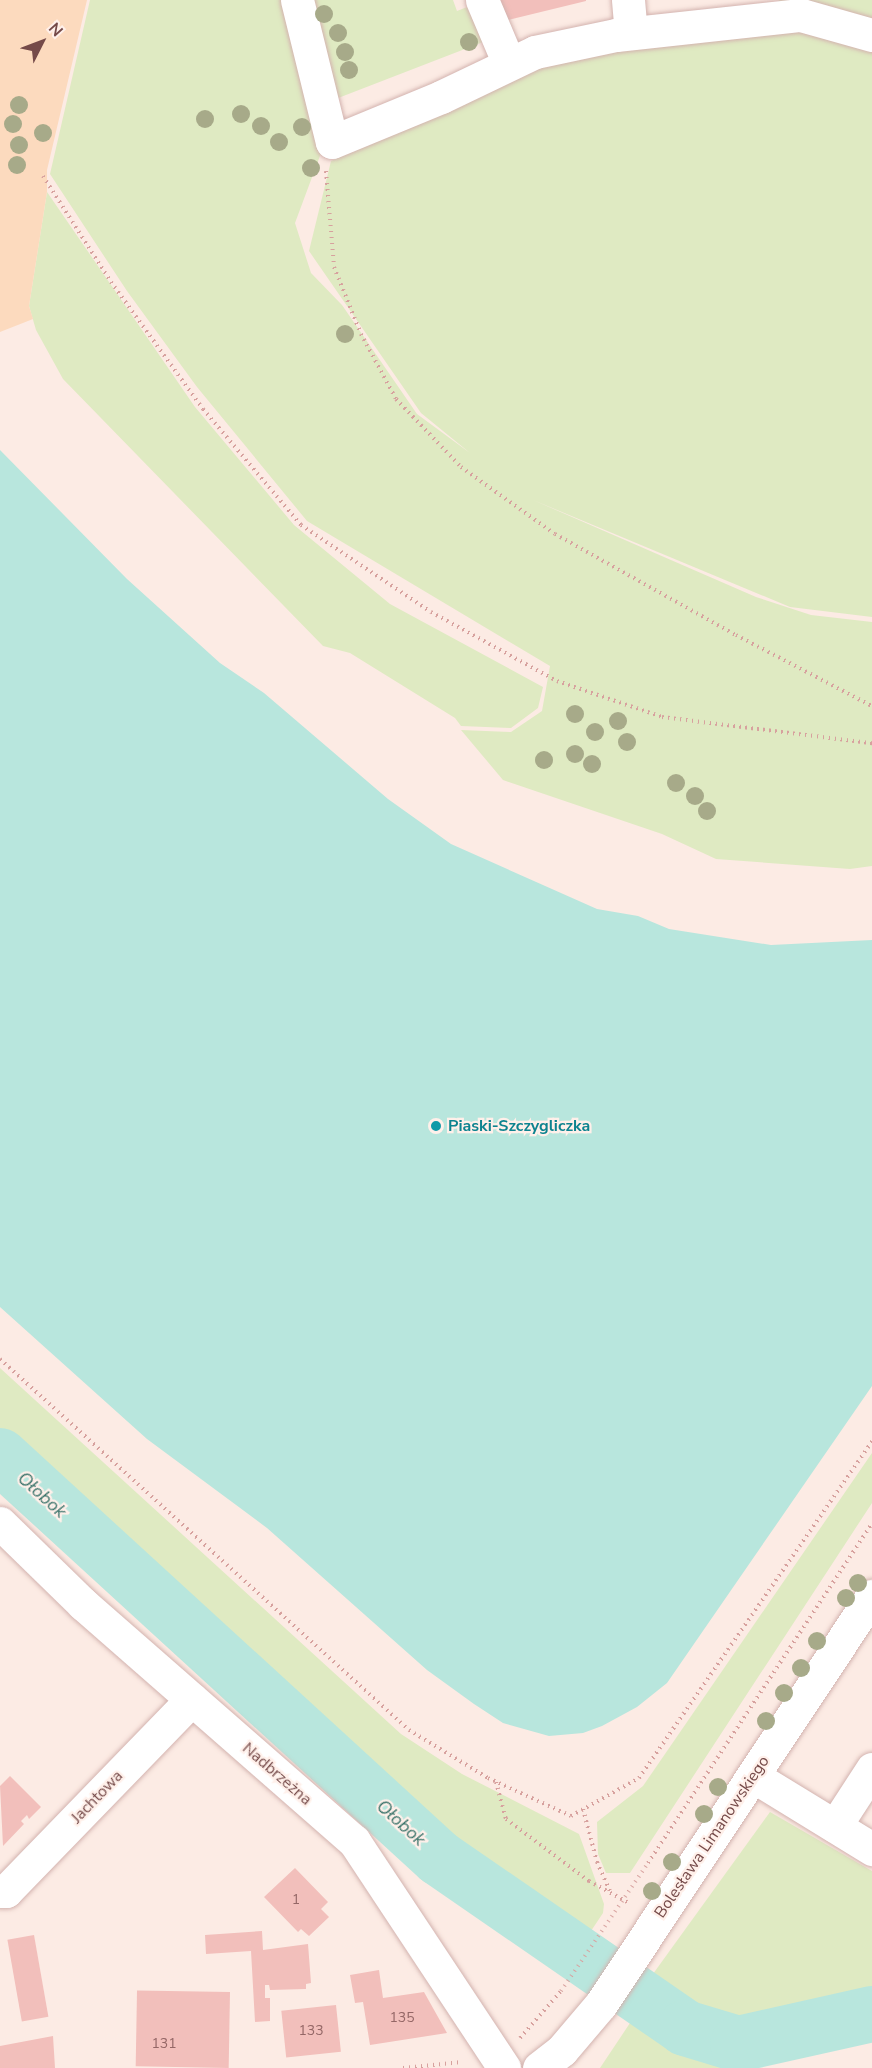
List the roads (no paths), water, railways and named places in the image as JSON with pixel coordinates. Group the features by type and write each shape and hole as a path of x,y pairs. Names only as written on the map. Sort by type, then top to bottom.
{"street":[{"path":"297,0 332,142 535,52 736,11 801,15 872,35"},
{"path":"483,0 509,64"},
{"path":"628,0 632,33"},
{"name":"Nadbrzeżna","path":"0,1523 84,1604 354,1841 504,2068"},
{"name":"Bolesława Limanowskiego","path":"539,2068 570,2043 601,2004 872,1596"},
{"name":"Jachtowa","path":"0,1891 6,1891 192,1699"},
{"path":"834,1826 872,1769"},
{"path":"753,1776 872,1849"}],"water":[{"name":"Piaski-Szczygliczka","path":"0,450 127,579 220,663 264,693 388,799 451,844 597,909 638,916 669,929 771,945 872,940 872,1386 667,1683 637,1707 602,1726 583,1733 549,1736 503,1723 474,1704 427,1670 267,1528 147,1439 0,1307"}],"waterway":[{"name":"Ołobok","path":"0,1456 439,1858 685,2028 738,2044 872,2014"}],"place":[{"name":"Piaski-Szczygliczka","path":"436,1126"}]}
